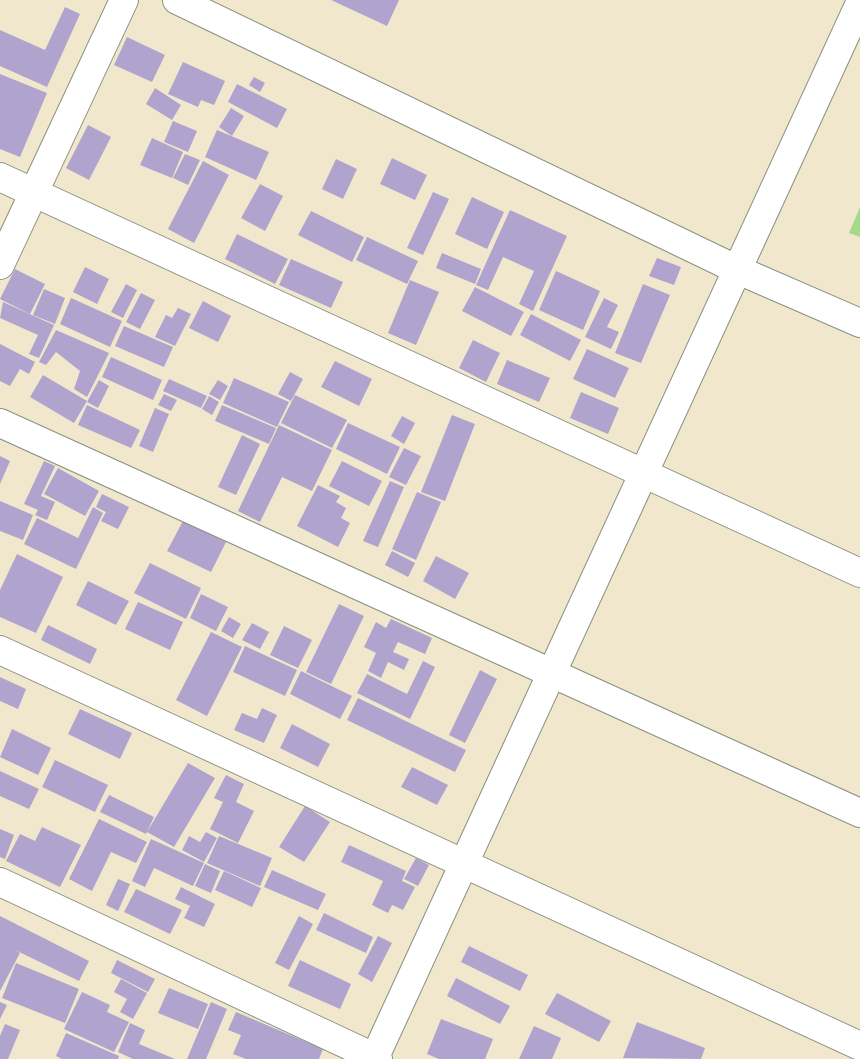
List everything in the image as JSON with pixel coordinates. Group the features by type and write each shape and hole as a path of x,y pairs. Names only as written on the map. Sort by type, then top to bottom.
{"street":[{"path":"0,265 124,0"},
{"path":"177,0 738,270 860,323"},
{"path":"0,882 376,1058 860,3"},
{"path":"0,177 860,573"},
{"path":"0,424 860,814"},
{"path":"0,650 860,1046"}],"green space":[{"path":"860,207 860,237 849,233"}],"building":[{"path":"331,0 399,0 387,26"},
{"path":"65,7 80,14 47,87 0,66 0,30 45,50"},
{"path":"127,37 165,55 152,82 114,65"},
{"path":"183,62 225,81 214,105 201,100 198,107 168,94"},
{"path":"0,74 47,93 20,157 0,149"},
{"path":"254,77 265,83 260,92 249,85"},
{"path":"237,84 287,109 277,128 228,102"},
{"path":"155,88 181,105 172,120 146,104"},
{"path":"231,108 244,116 232,136 219,127"},
{"path":"173,121 197,131 188,152 164,142"},
{"path":"88,125 111,137 89,180 66,168"},
{"path":"217,130 269,152 256,180 205,157"},
{"path":"152,138 183,152 172,178 140,165"},
{"path":"185,154 200,160 188,185 173,178"},
{"path":"392,158 427,175 415,200 380,184"},
{"path":"336,159 357,169 343,199 322,189"},
{"path":"203,161 229,175 194,243 168,229"},
{"path":"260,184 283,196 265,231 241,218"},
{"path":"433,192 449,199 423,255 407,248"},
{"path":"472,197 504,212 487,249 455,234"},
{"path":"510,210 567,236 533,311 519,304 534,271 503,257 488,290 476,285"},
{"path":"311,211 364,237 352,262 298,235"},
{"path":"237,234 288,259 275,284 225,259"},
{"path":"367,237 418,261 407,284 356,260"},
{"path":"442,253 481,269 475,284 436,268"},
{"path":"657,258 681,267 674,285 649,276"},
{"path":"291,259 343,282 331,308 279,285"},
{"path":"85,267 109,279 97,304 73,292"},
{"path":"15,269 45,284 30,314 0,299"},
{"path":"556,271 600,291 583,330 539,310"},
{"path":"410,280 439,292 416,345 388,333"},
{"path":"126,284 137,290 123,318 111,312"},
{"path":"643,284 670,295 641,363 615,353"},
{"path":"475,287 524,312 511,336 462,311"},
{"path":"44,289 65,298 55,324 33,315"},
{"path":"141,293 155,300 140,329 126,322"},
{"path":"71,298 122,321 110,347 60,324"},
{"path":"604,298 618,305 607,327 619,332 611,349 585,337"},
{"path":"203,301 231,316 218,342 189,328"},
{"path":"3,302 54,325 39,358 29,354 38,335 0,318"},
{"path":"178,308 191,314 175,346 155,337 166,315 172,318"},
{"path":"531,314 581,340 570,361 520,335"},
{"path":"124,326 173,347 164,367 115,346"},
{"path":"56,330 109,353 87,397 74,389 80,371 56,352 46,365 39,362"},
{"path":"473,340 500,353 486,382 459,368"},
{"path":"0,344 35,362 29,374 20,369 10,386 0,381"},
{"path":"587,349 629,368 615,398 573,379"},
{"path":"111,357 162,380 153,400 102,377"},
{"path":"507,360 550,378 539,402 497,384"},
{"path":"335,361 372,379 359,406 321,387"},
{"path":"290,372 303,379 291,401 278,394"},
{"path":"43,375 87,401 74,423 30,397"},
{"path":"234,378 289,402 277,427 223,403"},
{"path":"169,379 207,396 201,408 163,391"},
{"path":"99,380 109,386 98,408 87,402"},
{"path":"218,380 228,386 220,400 209,394"},
{"path":"581,392 619,408 608,434 570,418"},
{"path":"164,394 177,400 171,411 158,405"},
{"path":"295,395 347,420 332,448 281,423"},
{"path":"209,396 219,402 212,415 202,409"},
{"path":"87,405 140,430 131,448 78,425"},
{"path":"222,405 276,428 269,444 215,421"},
{"path":"155,408 169,414 153,452 139,446"},
{"path":"452,415 475,424 445,501 421,492"},
{"path":"402,416 415,423 404,444 391,436"},
{"path":"348,423 400,447 387,474 336,449"},
{"path":"279,425 332,450 312,491 282,477 260,522 238,511"},
{"path":"242,435 260,444 236,495 218,487"},
{"path":"404,448 421,456 406,485 389,477"},
{"path":"0,456 10,461 0,484"},
{"path":"44,461 55,466 41,496 55,502 47,520 35,515 38,510 24,504"},
{"path":"342,461 382,481 369,506 329,486"},
{"path":"58,468 99,491 85,516 44,494"},
{"path":"390,481 404,487 378,547 363,541"},
{"path":"318,485 340,496 336,502 346,508 341,518 350,523 338,547 297,526"},
{"path":"417,492 441,502 416,560 392,549"},
{"path":"102,494 129,507 118,529 101,521 106,512 96,507"},
{"path":"0,501 33,515 23,540 0,531"},
{"path":"93,507 103,513 76,569 24,544 37,518 78,538"},
{"path":"183,521 226,542 211,572 167,551"},
{"path":"392,551 415,563 408,577 385,565"},
{"path":"17,554 63,577 36,633 0,617 0,590"},
{"path":"436,556 469,573 455,599 423,581"},
{"path":"150,563 201,588 186,619 134,593"},
{"path":"88,581 129,601 116,625 76,605"},
{"path":"201,594 228,607 216,631 190,618"},
{"path":"138,602 183,622 170,650 125,629"},
{"path":"339,604 364,616 331,684 306,672"},
{"path":"229,617 241,624 233,638 221,631"},
{"path":"391,619 432,638 425,654 398,642 393,652 409,659 404,670 388,662 381,678 368,671 376,653 364,647 376,622 386,628"},
{"path":"252,623 269,632 260,649 242,640"},
{"path":"48,625 97,649 90,664 41,640"},
{"path":"284,626 312,640 298,668 270,655"},
{"path":"211,632 242,647 207,716 176,700"},
{"path":"245,646 297,670 285,696 233,672"},
{"path":"423,661 435,667 410,719 357,693 367,674 407,694"},
{"path":"480,670 497,679 465,743 449,735"},
{"path":"301,671 352,696 340,719 290,694"},
{"path":"0,677 26,689 18,709 0,701"},
{"path":"358,698 466,750 455,772 347,720"},
{"path":"262,708 277,715 264,743 234,730 242,713 257,719"},
{"path":"80,709 132,733 120,759 68,734"},
{"path":"292,724 330,744 318,767 280,748"},
{"path":"12,729 51,748 38,775 0,757"},
{"path":"55,760 108,785 95,812 42,787"},
{"path":"188,763 215,778 174,847 147,832"},
{"path":"412,767 448,785 437,805 401,787"},
{"path":"0,771 39,789 29,809 0,796"},
{"path":"226,775 244,784 236,802 254,811 238,843 210,829 223,802 214,798"},
{"path":"109,795 154,817 146,834 100,812"},
{"path":"305,806 330,822 304,862 279,847"},
{"path":"99,819 147,842 136,863 111,852 92,891 69,879"},
{"path":"42,827 81,845 60,887 6,861 20,834 35,841"},
{"path":"0,829 14,835 5,859 0,857"},
{"path":"206,832 217,838 204,862 182,850 189,836 200,842"},
{"path":"219,836 272,858 260,886 207,863"},
{"path":"151,839 204,863 193,886 154,868 145,887 132,881"},
{"path":"349,845 406,871 402,881 415,887 403,910 392,905 388,913 372,905 383,881 341,862"},
{"path":"416,858 429,865 418,886 404,879"},
{"path":"205,864 220,871 211,893 195,886"},
{"path":"272,870 326,894 318,910 264,887"},
{"path":"224,871 261,888 252,907 215,890"},
{"path":"118,879 130,884 118,911 106,905"},
{"path":"181,887 215,904 204,927 184,918 190,906 175,899"},
{"path":"136,889 182,910 170,934 124,912"},
{"path":"324,913 373,937 366,953 316,930"},
{"path":"0,916 89,961 79,981 15,950 20,953 0,991"},
{"path":"299,916 313,924 289,970 275,963"},
{"path":"378,936 392,943 372,982 358,974"},
{"path":"469,946 528,975 520,991 461,962"},
{"path":"117,960 155,979 148,992 111,973"},
{"path":"300,960 351,984 340,1009 288,986"},
{"path":"16,963 79,989 65,1023 2,998"},
{"path":"456,978 510,1006 500,1024 447,996"},
{"path":"121,979 147,993 133,1019 120,1012 127,999 114,992"},
{"path":"169,988 208,1004 198,1029 158,1013"},
{"path":"82,992 110,1005 107,1012 129,1022 114,1052 64,1029"},
{"path":"557,993 611,1021 599,1042 545,1014"},
{"path":"0,1002 7,1005 0,1019"},
{"path":"211,1002 227,1009 206,1059 187,1059"},
{"path":"236,1012 323,1049 319,1059 246,1059 233,1054 241,1035 228,1030"},
{"path":"441,1019 493,1039 485,1059 439,1059 427,1054"},
{"path":"637,1022 705,1048 701,1059 623,1058"},
{"path":"130,1023 145,1030 139,1044 175,1059 133,1059 118,1052"},
{"path":"5,1024 20,1030 8,1059 0,1059 0,1036"},
{"path":"534,1026 561,1038 552,1059 519,1059"},
{"path":"66,1033 119,1056 118,1059 62,1059 56,1056"}]}
